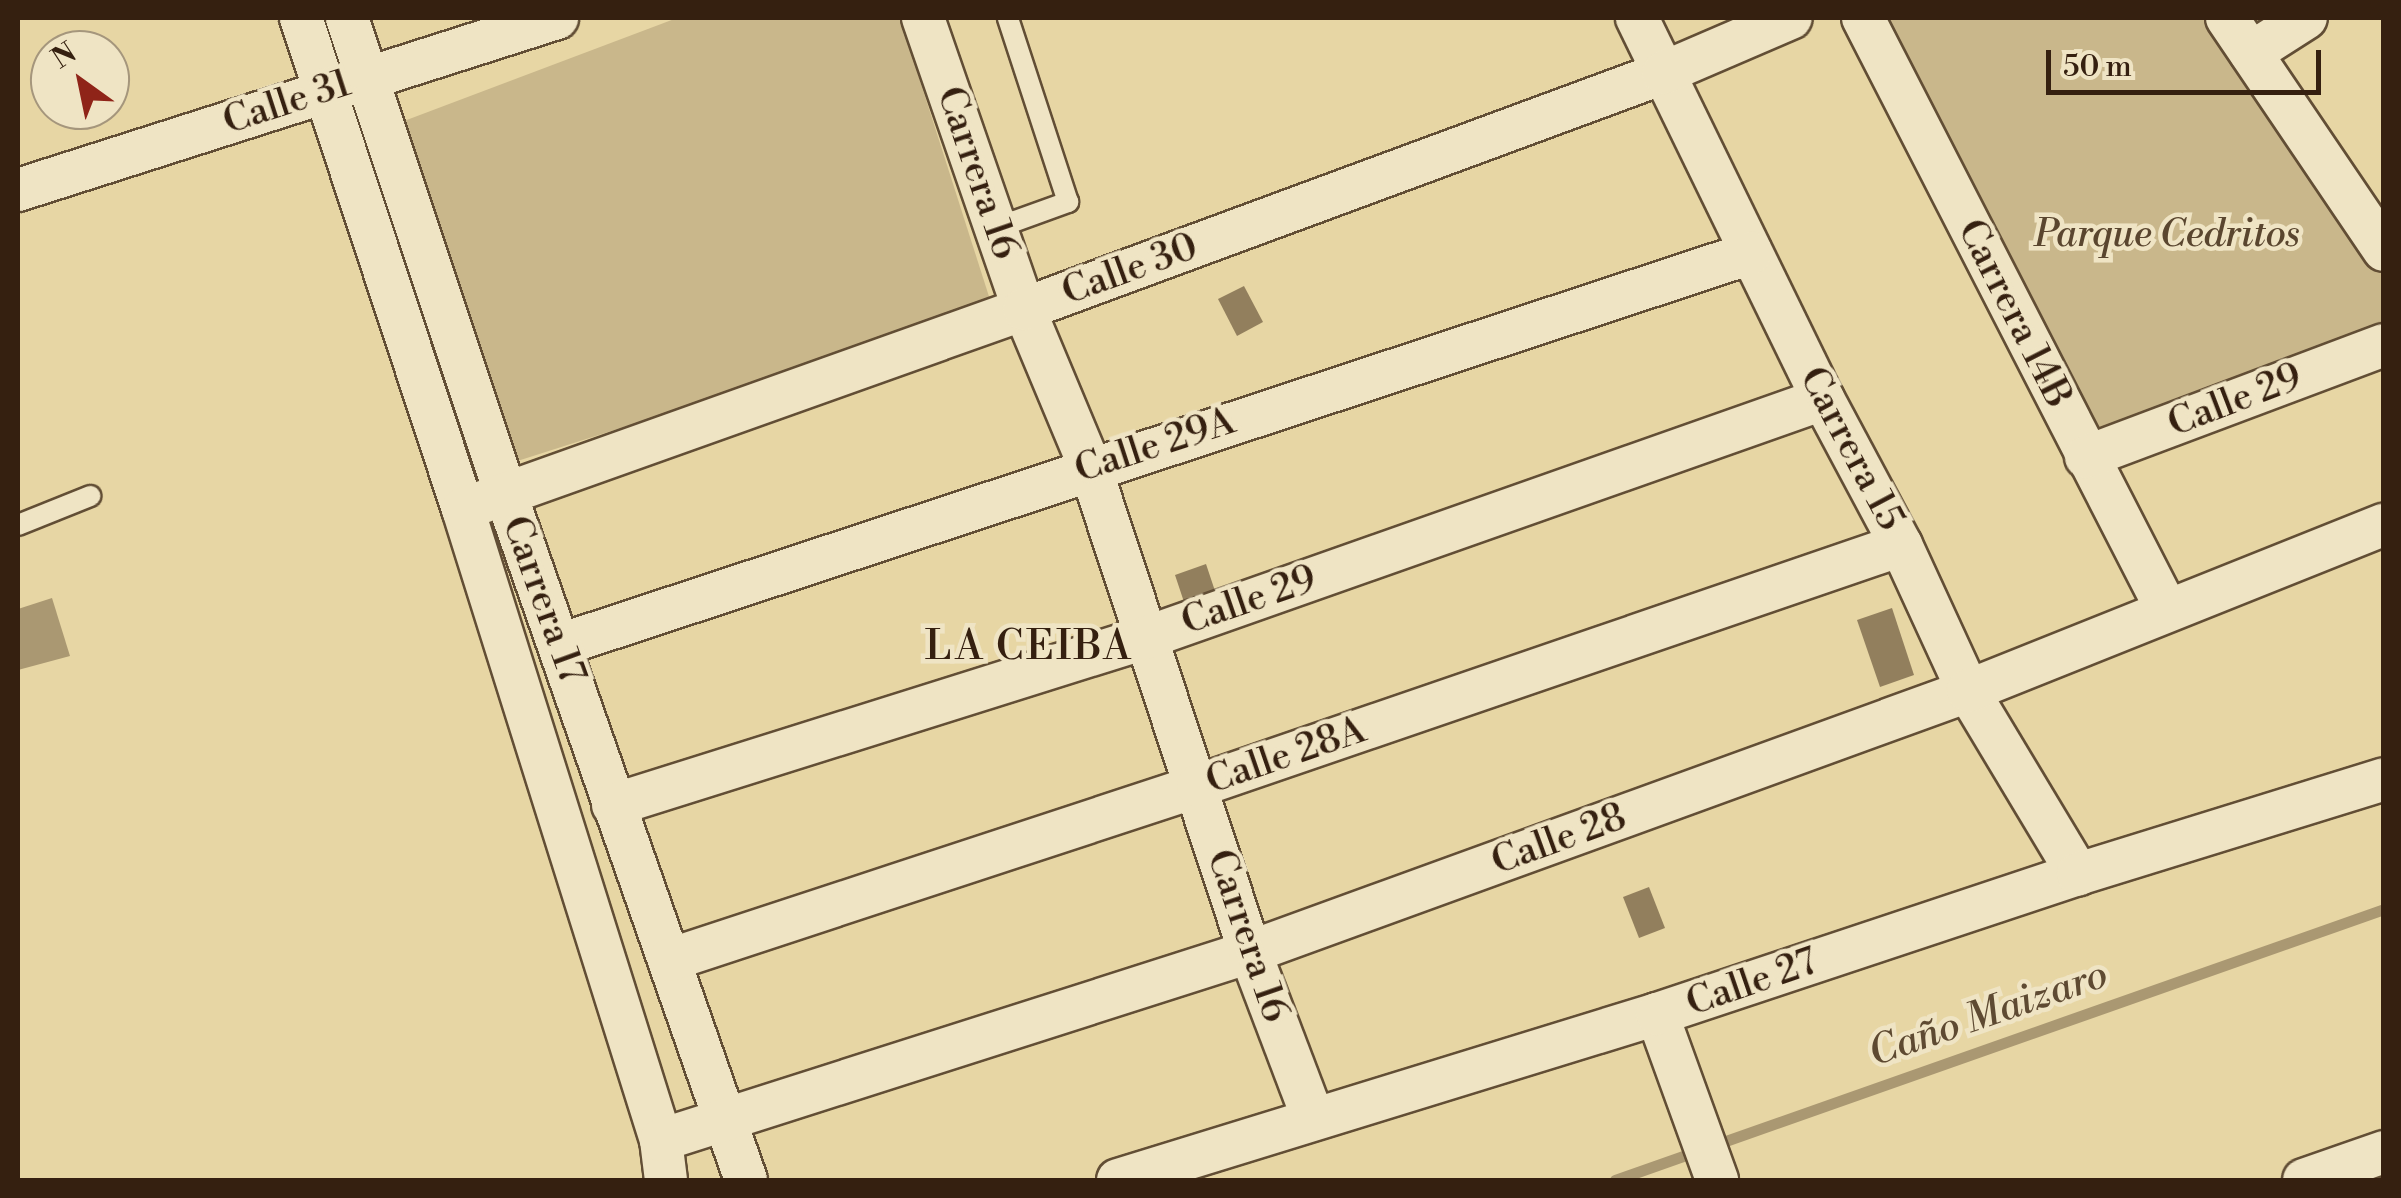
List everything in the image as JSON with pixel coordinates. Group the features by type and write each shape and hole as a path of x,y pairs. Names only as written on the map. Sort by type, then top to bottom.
{"street":[{"name":"Carrera 17","path":"300,18 462,510 663,1160"},
{"name":"Carrera 17","path":"347,18 506,495 746,1180"},
{"name":"Calle 31","path":"18,190 557,18"},
{"name":"Carrera 16","path":"923,18 1024,309 1090,467 1250,952 1312,1118"},
{"name":"Carrera 15","path":"1637,18 1822,399 1901,545 1968,691 2078,874"},
{"name":"Calle 30","path":"462,510 1024,309 1663,73 1791,18"},
{"name":"Carrera 14B","path":"1863,18 2168,610"},
{"path":"2227,18 2384,250"},
{"path":"2251,53 2306,18"},
{"name":"Calle 29A","path":"560,644 1751,253"},
{"name":"Calle 29","path":"2086,457 2384,345"},
{"name":"Calle 29","path":"613,805 1145,638 1822,399"},
{"name":"Calle 28","path":"663,1160 723,1122 1250,952 1968,691 2384,526"},
{"name":"Calle 28A","path":"669,960 1198,786 1901,545"},
{"name":"Calle 27","path":"1118,1180 1658,1014 2078,874 2384,779"},
{"path":"1658,1014 1716,1180"},
{"path":"2304,1180 2384,1152"}],"lane":[{"path":"996,228 1068,202 1008,18"},
{"path":"18,525 90,496"}],"green space":[{"path":"677,18 900,18 993,309 505,465 415,182 404,121"},
{"name":"Parque Cedritos","path":"1878,18 2221,18 2383,252 2383,343 2088,451"}],"shaded area":[{"path":"52,598 70,656 18,670 18,609"}],"building":[{"path":"1244,286 1263,322 1237,336 1218,299"},
{"path":"1206,564 1217,597 1186,608 1175,575"},
{"path":"1892,608 1914,675 1880,687 1857,620"},
{"path":"1649,887 1665,928 1639,938 1623,897"}],"waterway":[{"name":"Caño Maizaro","path":"1615,1180 2384,909"}],"district":[{"name":"LA CEIBA","path":"1029,647"}]}
